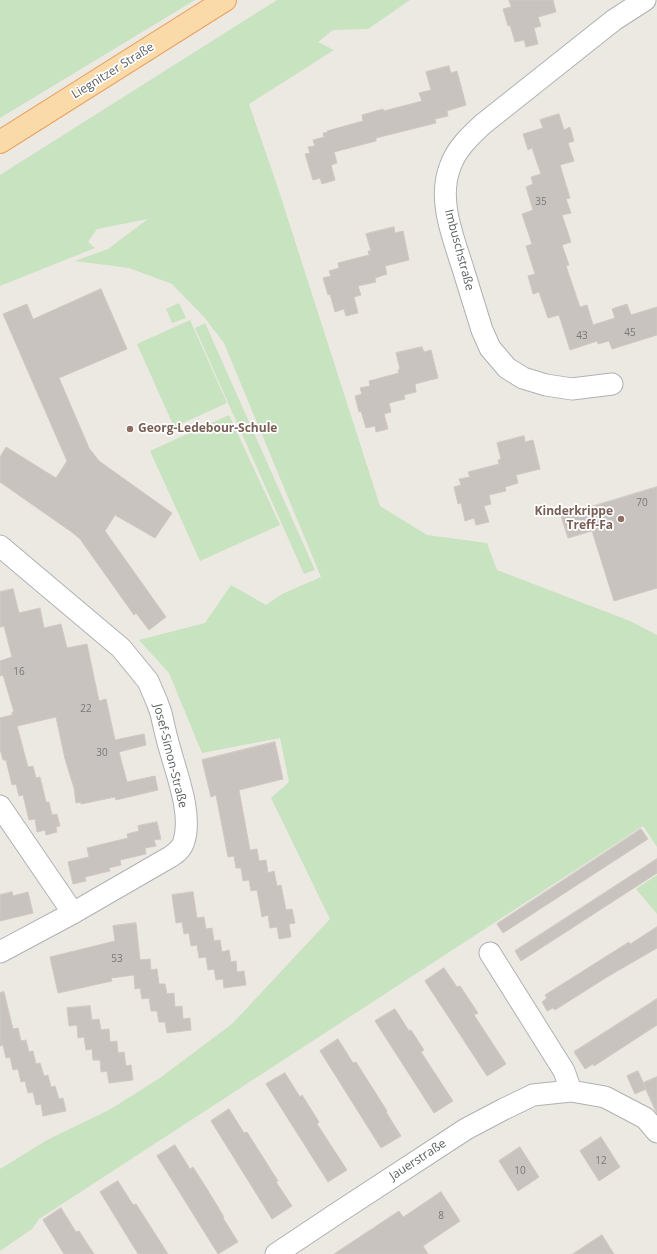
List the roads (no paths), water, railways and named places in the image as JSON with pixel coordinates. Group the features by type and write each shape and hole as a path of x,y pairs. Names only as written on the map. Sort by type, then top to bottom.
{"main road":[{"name":"Liegnitzer Straße","path":"0,142 225,0"}],"street":[{"name":"Imbuschstraße","path":"612,384 572,389 546,385 523,378 507,368 490,348 482,330 448,218 445,198 446,182 449,167 456,152 483,124 638,2"},
{"name":"Josef-Simon-Straße","path":"0,546 121,648 148,681 161,713 180,786 185,811 186,826 184,841 179,850 170,857 73,913 0,952"},
{"path":"0,806 73,913"},
{"path":"490,953 564,1071 571,1091"},
{"name":"Jauerstraße","path":"276,1254 466,1129 533,1095 571,1091 605,1097 645,1118 657,1132"}],"place":[{"name":"Georg-Ledebour-Schule","path":"130,429"},
{"name":"Kinderkrippe Treff-Fa","path":"621,519"}]}
